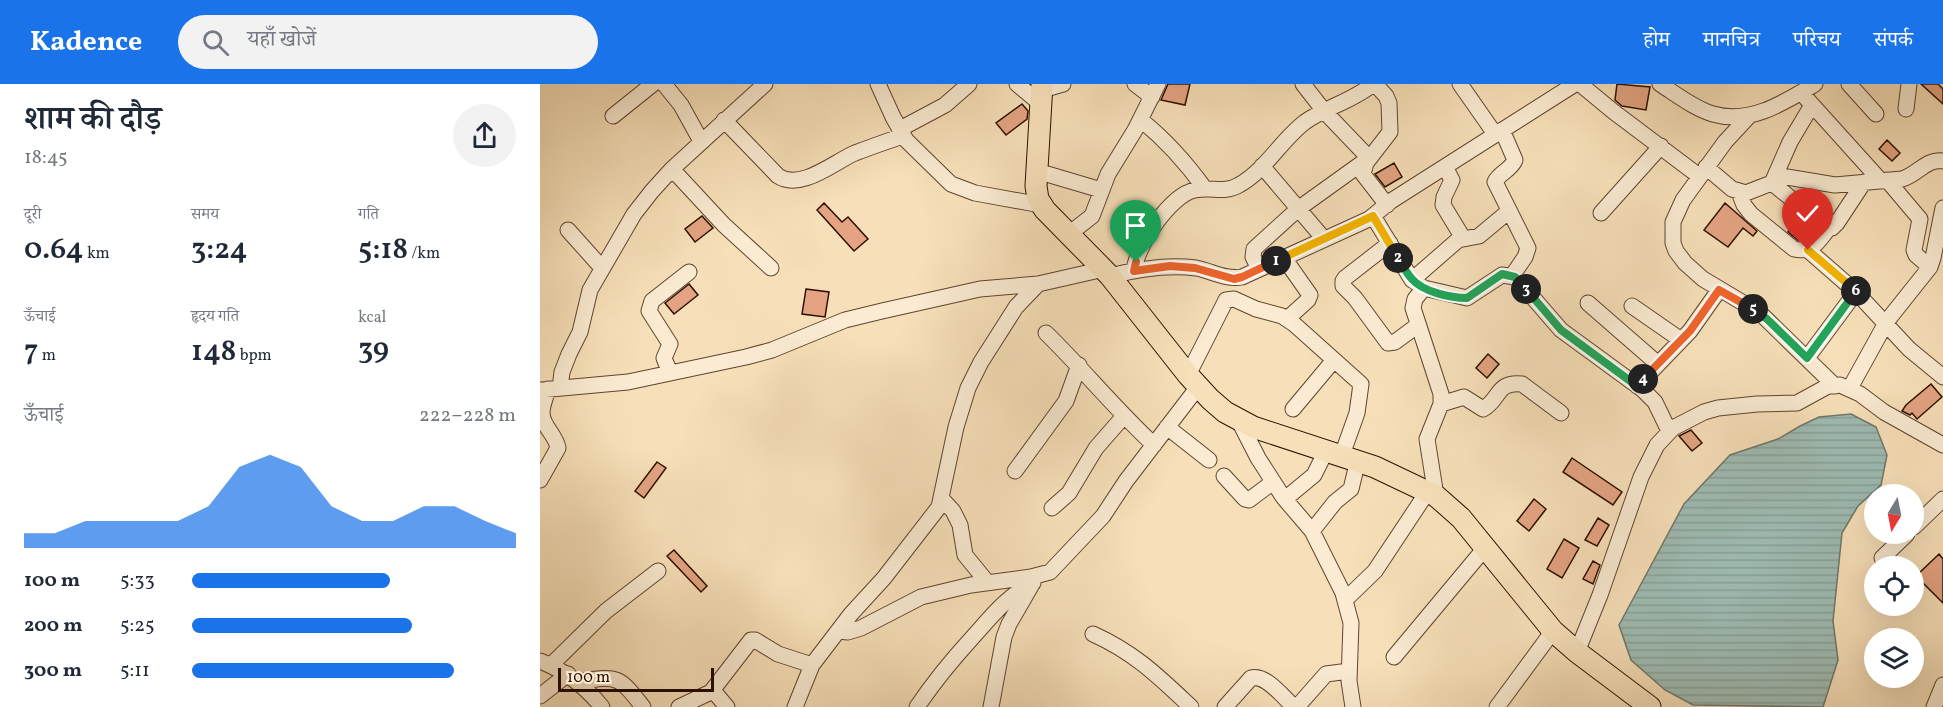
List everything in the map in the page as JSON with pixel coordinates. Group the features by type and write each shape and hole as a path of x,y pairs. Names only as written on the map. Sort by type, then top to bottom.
{"highway":[{"path":"1042,93 1036,186 1041,205 1107,272 1193,381 1210,399 1238,419 1342,456 1432,494 1461,518 1553,631 1650,707"}],"street":[{"path":"613,116 653,84"},
{"path":"664,84 681,105 701,141"},
{"path":"540,480 558,448 556,440 542,417 542,409 549,389 562,372 580,332 588,296 602,268 634,214 672,169 765,84"},
{"path":"878,84 902,133 936,171 959,189 1041,205"},
{"path":"724,120 778,176 789,181 818,173 855,153 902,133 945,105 969,84"},
{"path":"1017,84 1042,93 1063,84"},
{"path":"1069,234 1092,216 1108,174 1141,120 1155,91 1135,84"},
{"path":"1303,84 1324,111 1370,158"},
{"path":"1134,271 1147,236 1171,205 1185,193 1204,189 1220,191 1241,184 1262,166 1292,133 1324,111 1374,84 1386,96 1389,103 1390,125 1387,136 1363,169 1363,174 1387,205"},
{"path":"1460,84 1499,132 1515,160 1495,182 1528,248 1525,257 1512,276"},
{"path":"549,389 628,382 759,354 845,320 980,288 1038,284 1107,272 1170,266 1195,268 1238,278 1373,216 1575,84"},
{"path":"1580,84 1661,146 1739,192 1752,191 1791,177 1835,185 1909,177 1929,162 1943,160"},
{"path":"1660,84 1712,114 1730,117 1750,115 1777,106 1808,88 1812,105 1920,219 1914,250 1916,255 1935,261"},
{"path":"1849,84 1876,114"},
{"path":"1906,109 1910,84"},
{"path":"1772,183 1790,142 1812,105"},
{"path":"1750,115 1703,171 1677,212 1673,222 1673,243 1676,251 1684,263 1703,279 1760,313 1807,358 1842,387 1943,445"},
{"path":"1141,120 1165,139 1183,159 1204,189"},
{"path":"1600,213 1661,146"},
{"path":"1259,269 1253,257 1254,249 1298,209 1370,158"},
{"path":"1262,166 1324,239"},
{"path":"1445,167 1452,180 1443,205 1463,238"},
{"path":"672,169 724,225 771,268"},
{"path":"1047,174 1101,190"},
{"path":"1739,192 1744,205 1751,214 1789,246 1794,249 1808,250 1813,248 1829,228 1838,223 1864,182"},
{"path":"1772,183 1829,228"},
{"path":"1842,387 1885,324 1935,261 1943,208"},
{"path":"1345,600 1375,571 1432,494 1427,439 1441,404 1441,394 1418,324 1414,303 1418,284 1458,240 1479,236 1509,211"},
{"path":"1373,216 1418,284 1467,298 1502,274 1520,281 1561,330 1655,402 1669,431"},
{"path":"568,230 602,268"},
{"path":"1390,243 1345,278 1343,286 1388,343 1395,342 1418,324"},
{"path":"1808,250 1856,292 1909,349 1943,377"},
{"path":"1284,258 1310,295 1287,319"},
{"path":"670,373 664,358 670,344 648,307 652,301 689,272"},
{"path":"922,705 954,658 993,614 1010,597 1035,579 1050,572 1095,526 1167,427 1193,381 1221,308 1226,300 1230,299 1238,278"},
{"path":"795,707 812,665 939,507 956,427 968,388 981,362 1016,307 1038,284"},
{"path":"1637,386 1704,314 1719,290"},
{"path":"1807,358 1856,292"},
{"path":"1230,299 1287,319 1362,387 1357,413 1342,456 1351,489 1335,502 1312,531"},
{"path":"1588,303 1658,364"},
{"path":"1632,306 1681,340"},
{"path":"1046,333 1154,445"},
{"path":"1293,409 1334,360"},
{"path":"1015,471 1066,401 1079,365"},
{"path":"1441,404 1464,397 1483,409 1503,387 1517,383 1522,384 1561,413"},
{"path":"1577,652 1600,595 1641,477 1657,445 1669,431 1711,410 1756,404 1797,402 1828,386 1842,387"},
{"path":"1052,508 1069,493 1096,448 1124,416"},
{"path":"1238,419 1258,458 1286,499 1312,531 1345,600 1351,623 1349,671 1353,707"},
{"path":"1167,427 1209,460"},
{"path":"1286,499 1314,475 1342,456"},
{"path":"1224,476 1245,499 1250,500 1274,482"},
{"path":"941,498 953,511 960,525 965,555 987,582"},
{"path":"1924,517 1943,499"},
{"path":"1884,556 1896,544"},
{"path":"1394,657 1485,548"},
{"path":"602,707 574,678 545,663 606,611 658,571"},
{"path":"838,631 848,632 861,628 921,597 987,582 1035,579"},
{"path":"991,707 1004,637 1035,579"},
{"path":"1497,707 1553,631"},
{"path":"1093,634 1140,660 1191,707"},
{"path":"679,707 711,692 751,640 755,639 778,654 812,665"},
{"path":"1225,707 1251,678 1255,677 1265,681 1295,707 1326,674 1349,671"},
{"path":"540,696 574,678 612,678 627,686 643,707"},
{"path":"1934,707 1943,685"},
{"path":"711,692 716,694 727,707"}],"water":[{"path":"1851,414 1876,427 1887,455 1881,484 1864,484 1864,501 1858,506 1842,533 1833,621 1838,660 1823,707 1693,705 1665,690 1631,660 1619,625 1684,504 1730,455 1778,439 1819,417"}],"building":[{"path":"1168,84 1190,84 1185,105 1161,100"},
{"path":"1617,84 1650,87 1646,110 1622,106 1615,100"},
{"path":"1921,84 1938,84 1943,89 1943,104"},
{"path":"1022,104 1028,111 1027,119 1006,135 996,123"},
{"path":"1887,140 1900,153 1892,161 1879,149"},
{"path":"1394,163 1402,177 1385,187 1375,174"},
{"path":"824,203 842,222 848,217 868,239 854,251 817,210"},
{"path":"1725,203 1757,231 1753,236 1743,228 1728,247 1704,230"},
{"path":"702,216 713,228 695,242 685,229"},
{"path":"1799,218 1815,230 1804,240 1798,240 1788,232"},
{"path":"689,284 698,295 674,314 665,303"},
{"path":"806,289 829,292 825,317 802,314"},
{"path":"1488,354 1499,364 1487,378 1476,368"},
{"path":"1931,384 1942,397 1917,419 1912,413 1910,415 1902,411 1906,405"},
{"path":"1691,430 1702,443 1692,451 1679,436"},
{"path":"1572,458 1622,492 1613,505 1563,472"},
{"path":"657,462 666,468 644,498 635,491"},
{"path":"1534,499 1546,509 1529,531 1517,521"},
{"path":"1598,518 1609,525 1597,546 1585,540"},
{"path":"1564,539 1579,548 1562,578 1547,569"},
{"path":"674,550 707,586 701,592 667,556"},
{"path":"1939,554 1943,559 1943,603 1924,584 1924,568"},
{"path":"1593,561 1600,565 1593,584 1583,579"}],"route":[{"path":"1136,262 1134,271 1170,266 1195,268 1234,279 1373,216 1410,278 1417,284 1424,288 1467,298 1502,274 1515,277 1561,330 1637,386 1690,331 1719,290 1760,313 1807,358 1856,292 1808,250"}]}
